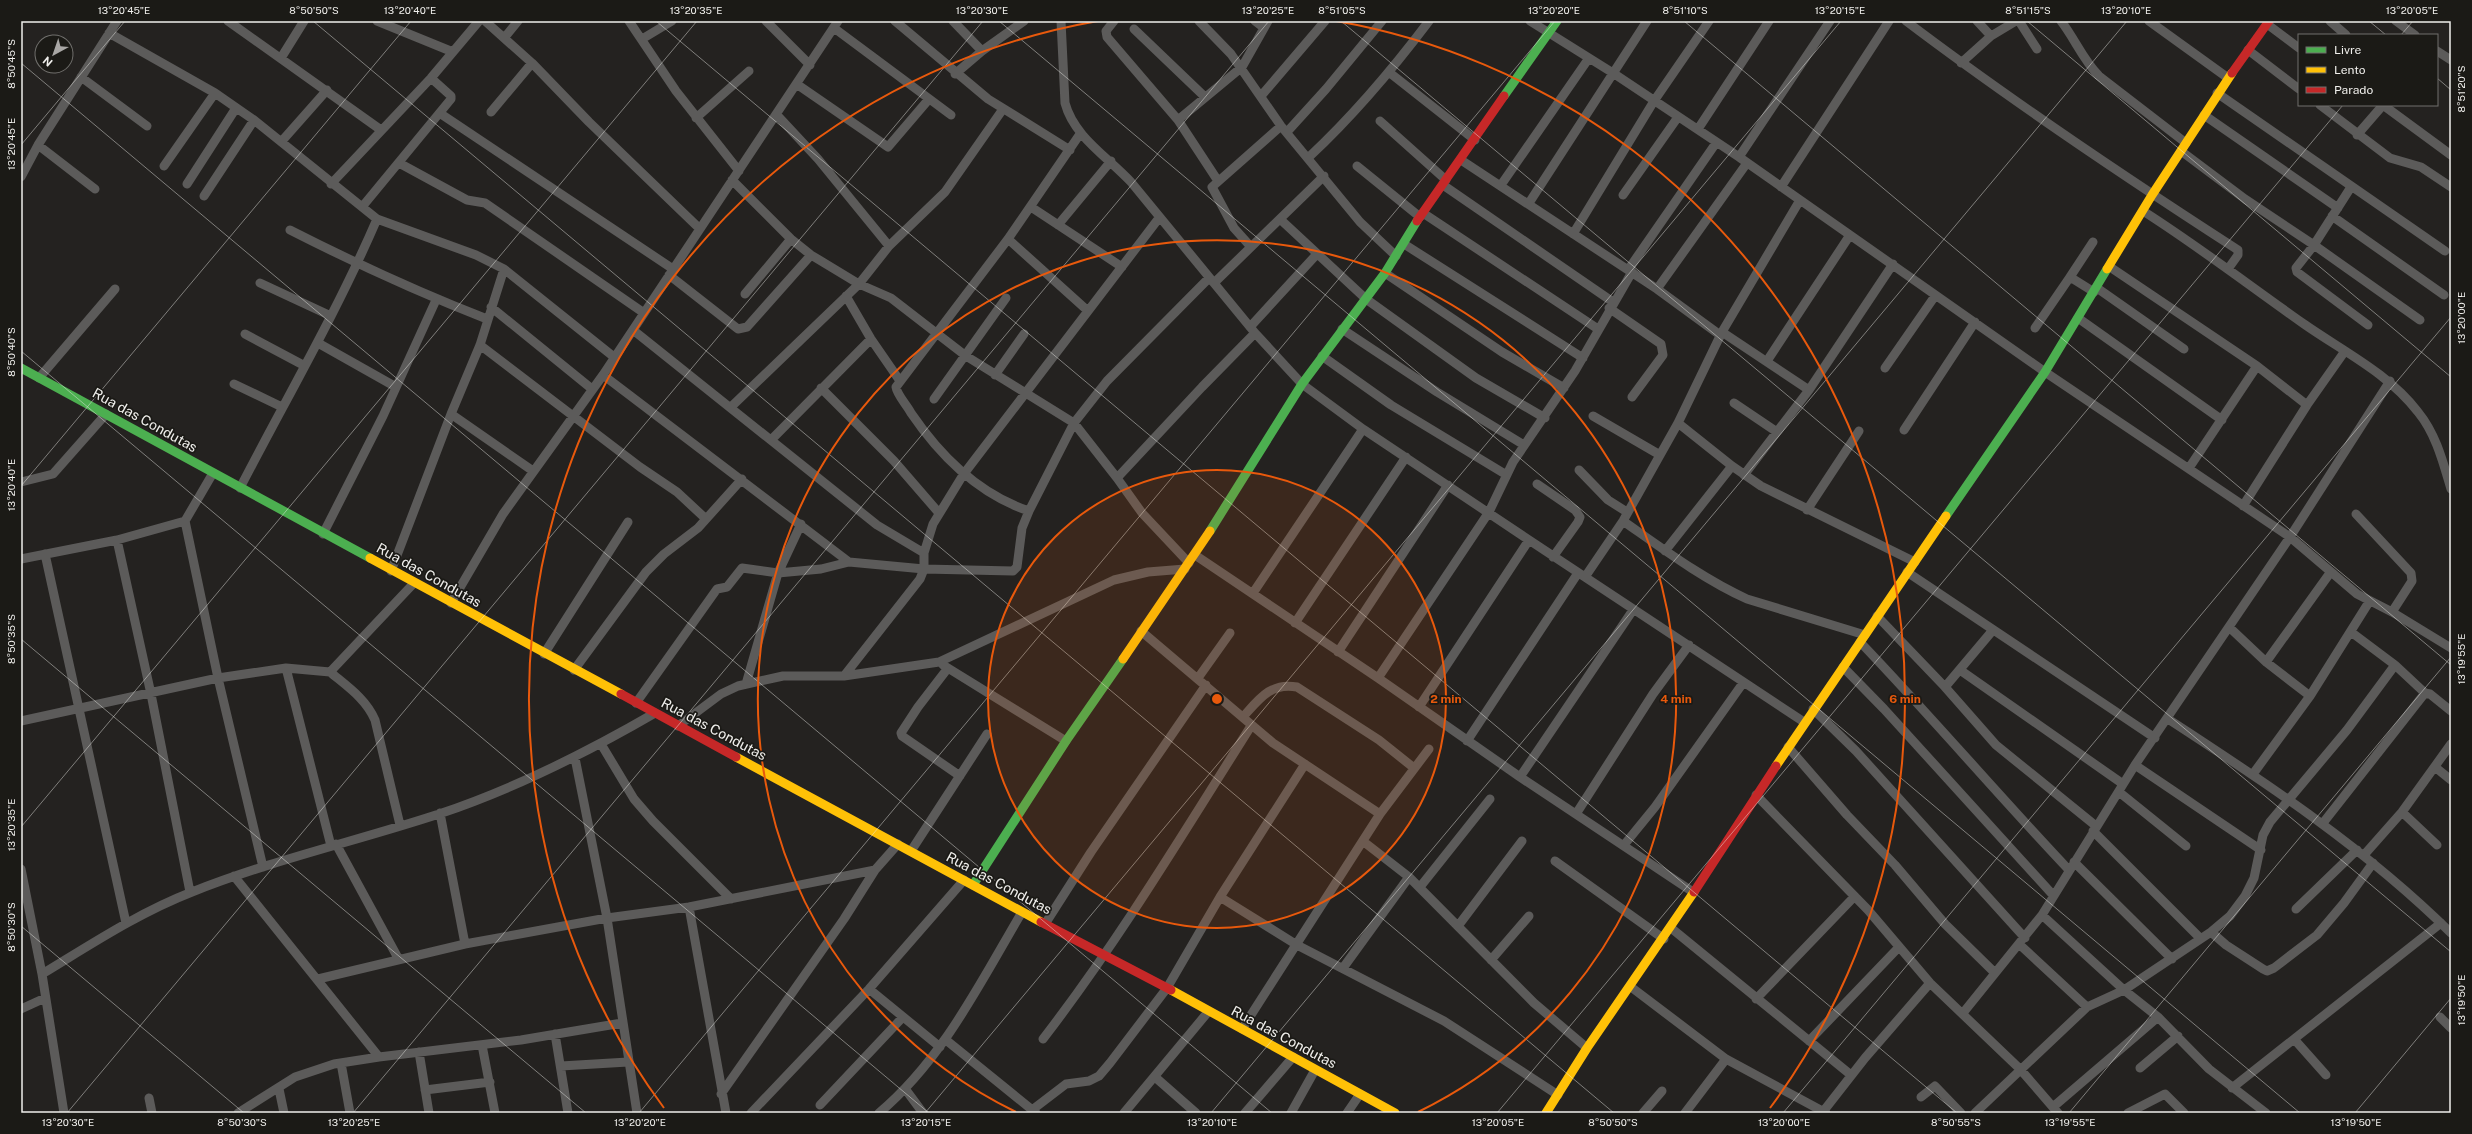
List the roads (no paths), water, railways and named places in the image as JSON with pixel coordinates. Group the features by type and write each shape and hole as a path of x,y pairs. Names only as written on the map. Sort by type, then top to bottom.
{"street":[{"path":"21,177 25,160 38,145 117,21"},
{"path":"228,21 327,90 381,130"},
{"path":"281,58 304,21"},
{"path":"377,21 389,23 453,52"},
{"path":"331,184 431,78 479,21"},
{"path":"485,21 505,37 532,63 589,122 700,229"},
{"path":"505,37 518,21"},
{"path":"629,21 642,39 659,68 696,118 739,171"},
{"path":"642,39 672,21"},
{"path":"766,21 810,64"},
{"path":"895,21 955,74 1003,109 1070,150"},
{"path":"955,74 982,51 1024,21"},
{"path":"1061,21 1065,103 1068,114 1080,134 1112,161 1211,281 1302,384 1364,429 1489,512 1553,557 1804,722"},
{"path":"1114,21 1106,31 1107,37 1178,120 1218,181"},
{"path":"1199,21 1242,67 1284,129 1309,157 1370,233 1396,256"},
{"path":"1178,120 1242,67 1266,25 1255,21"},
{"path":"1261,96 1325,21"},
{"path":"1251,247 1234,228 1212,189 1218,181 1284,129 1326,89 1382,21"},
{"path":"1309,157 1343,126 1390,73 1429,21"},
{"path":"1530,21 1613,73 1654,102 1747,162 1893,264 1935,296 1975,322 2045,372 2290,537 2330,573 2369,602 2392,612 2451,648"},
{"path":"973,885 1066,741 1195,555 1302,384 1385,273 1421,215 1557,21"},
{"path":"1529,203 1648,21"},
{"path":"1573,234 1654,102 1709,21"},
{"path":"1698,129 1769,21"},
{"path":"1738,157 1830,21"},
{"path":"1781,187 1889,21"},
{"path":"1906,21 1961,63 2152,195 2238,250 2238,255 2228,269"},
{"path":"1977,21 1990,36"},
{"path":"1961,63 1990,36 2017,21 2037,49"},
{"path":"2061,21 2074,37 2090,66 2099,76 2246,199 2420,320"},
{"path":"2149,21 2228,78"},
{"path":"2330,21 2345,34"},
{"path":"2396,21 2414,34"},
{"path":"957,22 982,51"},
{"path":"1546,1113 1587,1048 1632,987 1664,939 1804,722 2045,372 2110,267 2152,195 2217,93 2268,22 2298,47"},
{"path":"451,603 503,514 532,471 603,375 732,180 798,85 836,24 951,115"},
{"path":"1134,29 1205,97"},
{"path":"109,33 215,93 254,120 376,219 476,255 504,269 614,357"},
{"path":"2248,50 2298,88"},
{"path":"2438,52 2451,60"},
{"path":"1501,185 1589,58"},
{"path":"491,112 532,63"},
{"path":"696,118 749,71"},
{"path":"1390,73 1475,140"},
{"path":"81,77 147,126"},
{"path":"362,207 452,100 451,96 431,78"},
{"path":"798,85 888,147 929,99"},
{"path":"281,142 327,90"},
{"path":"164,166 215,93"},
{"path":"2217,93 2444,251"},
{"path":"2321,106 2357,135 2390,158 2421,167 2451,187"},
{"path":"2357,135 2382,106"},
{"path":"2384,106 2451,155"},
{"path":"187,184 236,108"},
{"path":"732,406 859,284 889,246 945,192 1003,109"},
{"path":"441,114 671,272 738,329 747,327 811,255"},
{"path":"777,115 818,159 889,246"},
{"path":"2204,115 2338,208"},
{"path":"1623,195 1678,117"},
{"path":"204,196 254,120"},
{"path":"1380,121 1445,182 1661,344 1664,348 1663,355 1632,397"},
{"path":"1029,511 1008,504 963,475 922,428 896,389 900,381 1008,239 1080,134"},
{"path":"1378,678 1489,512 1505,474 1524,445 1545,418 1583,358 1630,271 1716,143"},
{"path":"38,145 95,189"},
{"path":"1461,160 1529,203 1721,333 1767,361 1809,390"},
{"path":"1058,225 1112,161"},
{"path":"1656,289 1747,162"},
{"path":"399,163 467,200 485,203 644,313"},
{"path":"1357,166 1421,215 1521,276 1598,329"},
{"path":"636,703 717,590 727,587 744,568 778,573 821,569 849,562 924,569 1013,571 1017,567 1022,528 1029,511 1074,423 1107,381 1211,281 1281,220 1324,176"},
{"path":"732,180 791,239 811,255 859,284 891,298 966,356 1074,423 1142,513 1187,566"},
{"path":"2351,187 2314,245 2296,268 2297,272 2368,325"},
{"path":"1467,741 1582,575 1625,517 1678,423 1721,333 1800,200"},
{"path":"1031,207 1122,267"},
{"path":"2143,211 2390,381 2419,412 2433,433 2451,489"},
{"path":"2332,216 2444,295"},
{"path":"844,676 911,591 924,569 924,553 928,536 939,513 963,475 1027,395 1088,310 1160,218"},
{"path":"240,488 282,407 318,343 357,265 376,219"},
{"path":"1281,220 1366,299 1469,374 1545,418"},
{"path":"290,230 357,265 436,300 487,319"},
{"path":"1767,361 1850,235"},
{"path":"745,294 791,239"},
{"path":"1008,239 1088,310"},
{"path":"2036,328 2093,242"},
{"path":"1404,244 1583,358"},
{"path":"1117,478 1253,330 1317,254"},
{"path":"1744,475 1809,390 1893,264"},
{"path":"2110,267 2257,366 2307,405"},
{"path":"391,571 451,414 480,345 504,269"},
{"path":"1385,273 1502,352 1564,388"},
{"path":"2070,277 2096,290 2184,349"},
{"path":"260,284 331,316"},
{"path":"39,378 115,289"},
{"path":"846,296 870,339 900,381"},
{"path":"1885,368 1935,296"},
{"path":"934,399 1006,298"},
{"path":"323,534 396,387 436,300"},
{"path":"491,307 592,389"},
{"path":"2078,318 2222,420"},
{"path":"1904,430 1975,322"},
{"path":"1342,329 1437,392 1524,445"},
{"path":"633,330 732,406 877,525 924,553"},
{"path":"245,334 305,366"},
{"path":"995,375 1024,334"},
{"path":"772,439 870,339"},
{"path":"318,343 396,387"},
{"path":"480,345 640,467 677,492 706,519"},
{"path":"2243,506 2307,405 2345,351"},
{"path":"1322,356 1391,405 1505,474"},
{"path":"2189,468 2257,366"},
{"name":"Rua das Condutas","path":"21,368 544,654 1022,912 1167,988 1208,1012 1395,1113"},
{"path":"603,375 742,479 849,562"},
{"path":"1963,1013 1994,972 2022,941 2042,915 2135,765 2168,719 2290,537 2390,381"},
{"path":"234,384 282,407"},
{"path":"821,388 894,461 939,513"},
{"path":"1734,403 1777,432"},
{"path":"21,482 52,474 106,414"},
{"path":"451,414 532,471"},
{"path":"1593,416 1660,455"},
{"path":"1678,423 1744,475 1806,510 1915,562"},
{"path":"1253,593 1364,429"},
{"path":"1806,510 1859,431"},
{"path":"1295,623 1406,457"},
{"path":"1665,551 1732,466"},
{"path":"1579,470 1625,517 1665,551 1730,591 1747,599 1862,638 2021,819 2172,959"},
{"path":"213,473 185,521 218,678 263,867"},
{"path":"574,670 646,572 706,519 742,479"},
{"path":"1538,484 1575,510 1580,517 1553,557"},
{"path":"1338,652 1448,485"},
{"path":"2356,514 2411,573 2412,581 2392,612"},
{"path":"21,559 116,540 185,521"},
{"path":"544,654 628,522"},
{"path":"746,684 778,573 801,524"},
{"path":"116,540 151,694 190,892"},
{"path":"1419,707 1529,540"},
{"path":"45,554 80,707 126,923"},
{"path":"1195,555 1378,678 1520,777 1693,892"},
{"path":"678,726 721,694 746,684 783,676 844,676 939,662 1114,580 1148,572 1187,566"},
{"path":"1907,572 2155,738"},
{"path":"2266,662 2330,573"},
{"path":"330,672 414,583"},
{"path":"2253,774 2310,696 2369,602"},
{"path":"1520,777 1633,610"},
{"path":"1877,616 1945,687 1996,745 2095,828 2200,938"},
{"path":"2229,627 2266,662 2310,696"},
{"path":"1945,687 1993,630"},
{"path":"1141,631 1198,678 1243,717 1251,726 1380,814"},
{"path":"2351,632 2395,665 2425,693 2430,694 2451,711"},
{"path":"1198,678 1230,633"},
{"path":"1576,814 1653,694 1689,645"},
{"path":"939,662 1066,741"},
{"path":"1974,1113 2087,1008 2124,990 2211,932 2230,916 2245,896 2254,878 2263,835 2270,822 2290,800 2347,730 2395,665"},
{"path":"1843,667 1884,709 2053,895"},
{"path":"286,668 334,845 398,958"},
{"path":"21,721 80,707 151,694 218,678 286,668 330,672 365,701 376,720 400,825"},
{"path":"948,668 918,707 901,733 902,736 960,776"},
{"path":"1960,670 2124,784"},
{"path":"1624,845 1655,806 1743,683"},
{"path":"1045,924 1091,852 1206,685"},
{"path":"1243,717 1264,694 1274,688 1286,685 1297,687 1379,740 1414,768"},
{"path":"2323,823 2425,693"},
{"path":"1813,709 1862,757 2022,941 2087,1008"},
{"path":"42,974 126,923 190,892 234,876 440,813 575,758 655,713"},
{"path":"2168,719 2253,774 2323,823 2417,900 2451,933"},
{"path":"1043,1039 1105,956 1167,861 1251,726"},
{"path":"911,851 987,734"},
{"path":"601,744 634,799 648,816 731,898"},
{"path":"2296,909 2402,812 2451,744"},
{"path":"1788,747 1847,815 1895,865 1945,924 1994,972"},
{"path":"1242,1029 1364,842 1380,814 1429,749"},
{"path":"575,758 607,918 637,1113"},
{"path":"869,989 903,1017 943,1043 1034,1111 1066,1084 1089,1081 1099,1076 1167,988 1220,898 1305,764"},
{"path":"2135,765 2261,850"},
{"path":"2435,767 2451,780"},
{"path":"2119,792 2186,846"},
{"path":"1756,795 1854,897 1930,983 2020,1069 2056,1110 2158,1017"},
{"path":"1420,887 1490,799"},
{"path":"2402,812 2437,845"},
{"path":"440,813 465,944"},
{"path":"1458,926 1522,841"},
{"path":"1364,842 1420,887 1490,960 1534,1003 1587,1048"},
{"path":"721,1094 844,919 875,870 898,844"},
{"path":"1555,861 1664,939"},
{"path":"2211,932 2226,945 2267,971 2274,968 2317,935 2373,863"},
{"path":"21,868 24,895 42,974 64,1113"},
{"path":"318,978 398,958 465,944 607,918 689,907 875,870"},
{"path":"234,876 318,978 379,1057"},
{"path":"1343,968 1409,877"},
{"path":"751,1113 869,989 964,880"},
{"path":"1756,999 1854,897"},
{"path":"1220,898 1297,945 1444,1021 1558,1095"},
{"path":"689,907 721,1094 726,1113"},
{"path":"879,1113 906,1090 943,1043 1022,912"},
{"path":"2042,915 2124,990 2158,1017 2209,1069 2266,1113"},
{"path":"1490,960 1529,916"},
{"path":"2232,1088 2441,924"},
{"path":"1671,928 1711,959 1756,999 1851,1075"},
{"path":"1809,1041 1899,948"},
{"path":"1632,987 1726,1059 1824,1112 1851,1075 1930,983"},
{"path":"21,1009 45,998"},
{"path":"1124,1113 1208,1012"},
{"path":"820,1106 903,1017"},
{"path":"2440,1017 2451,1028"},
{"path":"238,1113 279,1089 295,1077 341,1063 482,1045 622,1023"},
{"path":"555,1034 568,1113"},
{"path":"2140,1068 2178,1036"},
{"path":"2294,1039 2326,1075"},
{"path":"482,1045 495,1113"},
{"path":"419,1052 429,1113"},
{"path":"1245,1113 1293,1057"},
{"path":"1684,1113 1726,1059"},
{"path":"561,1066 628,1062"},
{"path":"341,1063 350,1113"},
{"path":"1291,1113 1315,1070"},
{"path":"1155,1077 1196,1113"},
{"path":"425,1090 490,1082"},
{"path":"1921,1097 1934,1086 1961,1113"},
{"path":"279,1089 284,1113"},
{"path":"906,1090 923,1113"},
{"path":"1643,1113 1662,1091"},
{"path":"1347,1113 1360,1094"},
{"path":"2128,1113 2165,1094 2184,1113"},
{"path":"149,1098 152,1113"}]}
